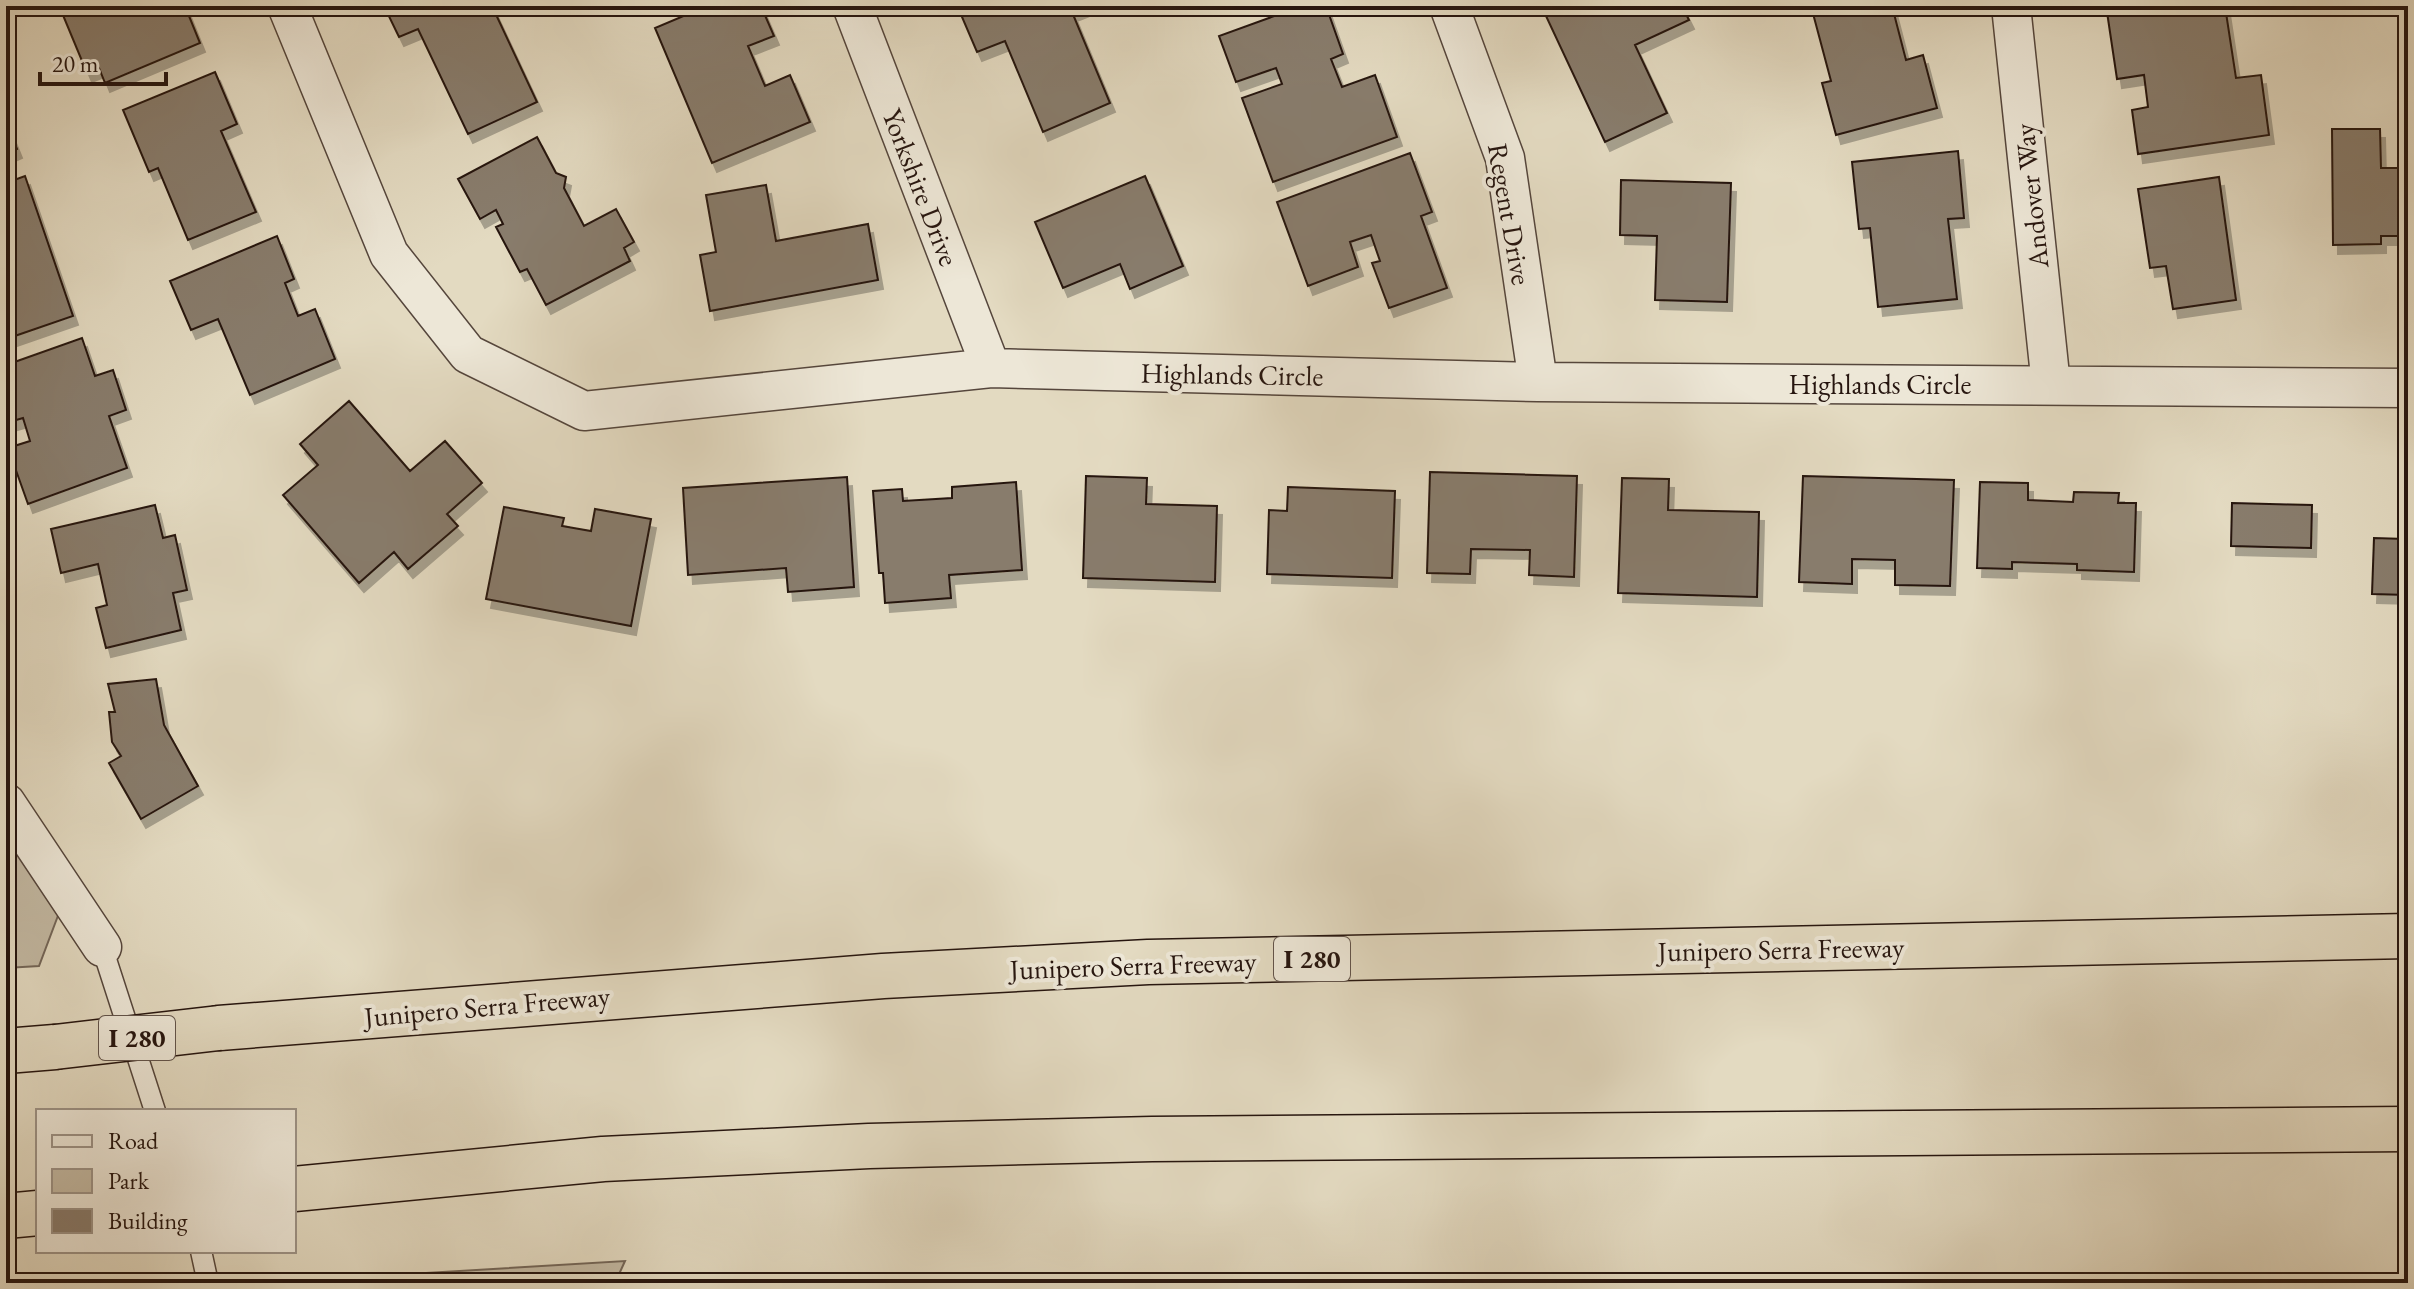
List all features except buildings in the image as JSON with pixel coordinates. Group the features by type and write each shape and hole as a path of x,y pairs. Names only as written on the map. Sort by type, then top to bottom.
{"highway":[{"name":"Junipero Serra Freeway","path":"6,1051 219,1028 853,978 1148,962 2408,936"},
{"path":"296,1189 603,1159 916,1145 1152,1139 2408,1129"},
{"path":"6,1216 36,1213"}],"street":[{"name":"Highlands Circle","path":"287,6 389,254 468,354 584,411 991,368 1538,382 2408,388"},
{"name":"Yorkshire Drive","path":"852,6 991,368"},
{"name":"Regent Drive","path":"1449,6 1505,158 1538,382"},
{"name":"Andover Way","path":"2011,6 2051,385"},
{"path":"6,803 102,947"}],"lane":[{"path":"102,947 154,1109"},
{"path":"201,1253 208,1283"}],"green space":[{"path":"6,838 59,913 39,966 6,968"},
{"path":"625,1261 615,1283 260,1283"}]}
